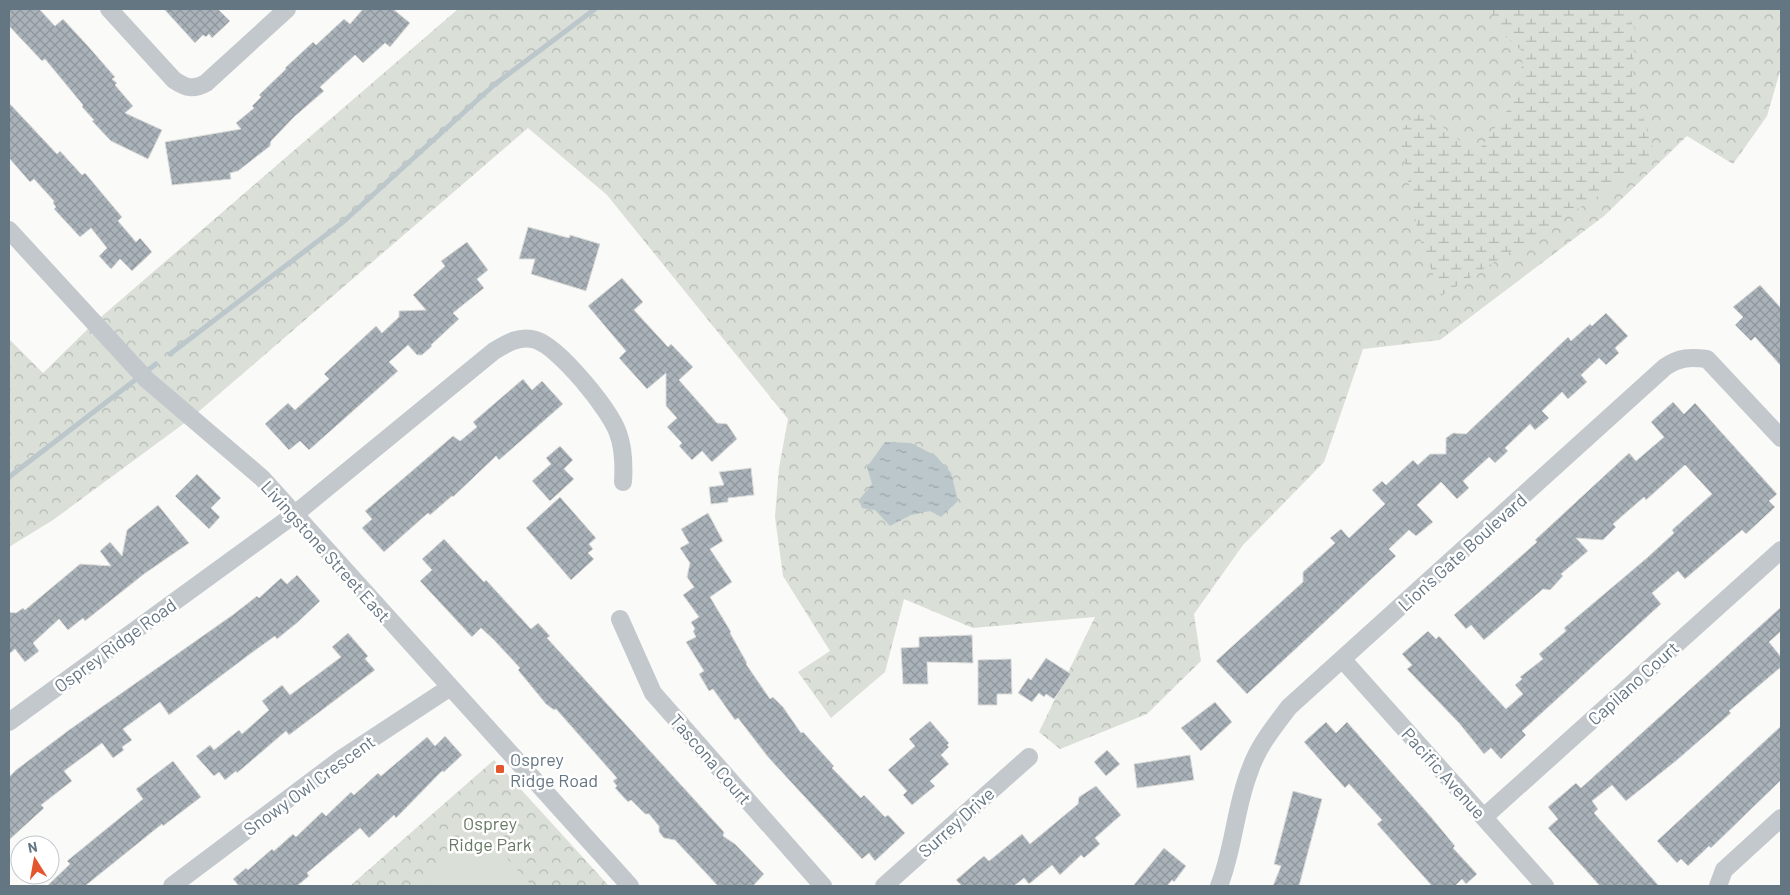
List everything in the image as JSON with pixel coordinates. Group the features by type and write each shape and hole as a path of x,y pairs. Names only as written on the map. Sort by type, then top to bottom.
{"street":[{"path":"109,9 174,80 186,88 197,88 206,83 287,9"},
{"name":"Livingstone Street East","path":"9,230 146,379 190,419 245,462 295,514 449,688 630,886"},
{"name":"Osprey Ridge Road","path":"9,722 295,514 494,351 509,342 522,338 537,340 551,350 601,404 619,435 623,451 623,482"},
{"name":"Lion's Gate Boulevard","path":"1219,886 1234,840 1250,770 1267,735 1289,707 1676,360 1690,357 1707,359 1781,438"},
{"name":"Capilano Court","path":"1484,817 1781,550"},
{"name":"Tascona Court","path":"620,619 653,693 824,886"},
{"name":"Pacific Avenue","path":"1343,660 1545,886"},
{"name":"Snowy Owl Crescent","path":"172,886 341,759 449,688"},
{"name":"Surrey Drive","path":"884,886 1029,758"},
{"path":"1718,886 1724,870 1781,818"}],"green space":[{"path":"458,9 1781,9 1781,68 1767,116 1733,164 1687,136 1604,216 1440,340 1363,349 1324,462 1243,545 1194,614 1201,661 1147,714 1060,749 1039,732 1095,617 973,628 904,599 885,672 831,718 798,672 830,651 783,576 775,517 779,468 788,419 607,195 528,128 190,419 53,520 9,547 9,339 43,373 94,323"},
{"path":"1492,9 1624,9 1636,31 1632,81 1656,159 1441,296 1418,233 1399,133 1421,109 1476,154 1516,98 1524,53 1494,26"},
{"name":"Osprey Ridge Park","path":"494,760 609,886 350,886"},
{"path":"483,832 532,886 422,886"}],"water":[{"path":"885,442 911,443 936,456 951,473 958,501 941,517 930,511 911,515 890,526 875,510 862,508 859,500 872,484 867,467"}],"building":[{"path":"9,9 39,9 55,26 63,19 115,77 112,79 117,83 115,85 133,106 125,113 162,130 148,159 111,141 92,121 94,120 82,107 83,105 45,59 42,61 9,26"},
{"path":"164,9 218,9 230,21 212,38 209,34 206,37 203,35 195,43"},
{"path":"363,9 393,9 410,23 390,47 385,43 363,63 355,55 320,87 324,91 294,117 271,141 270,146 238,171 230,173 231,179 172,185 165,142 241,129 236,123 254,108 252,106 261,97 259,95 285,68 313,42 316,45 344,19 350,24"},
{"path":"9,103 57,154 60,151 82,175 85,173 122,217 118,221 136,242 140,238 152,252 132,271 120,259 111,269 99,256 107,248 91,228 80,237 54,209 56,207 53,203 54,201 34,179 30,182 9,158"},
{"path":"528,227 569,238 570,235 600,244 586,291 531,274 535,259 519,259"},
{"path":"467,242 488,270 477,279 484,288 453,313 459,319 422,355 417,355 408,345 389,362 398,371 309,450 300,441 289,450 265,424 288,403 295,410 329,379 324,374 376,326 382,333 399,317 399,311 426,310 413,295 445,266 441,261"},
{"path":"622,278 643,302 634,310 668,347 671,344 693,367 679,380 717,423 727,424 737,439 712,462 702,451 692,460 679,446 682,443 667,427 677,418 666,406 666,373 647,389 619,358 626,351 588,306"},
{"path":"1760,285 1781,308 1781,366 1755,337 1751,341 1735,325 1743,317 1733,307"},
{"path":"1606,313 1628,336 1615,348 1619,353 1606,365 1599,358 1581,375 1587,382 1568,399 1562,392 1542,411 1549,418 1535,430 1530,424 1505,448 1508,451 1495,463 1489,457 1463,481 1469,488 1457,499 1441,482 1417,505 1433,522 1416,536 1409,530 1389,549 1396,556 1247,694 1216,661 1303,582 1303,572 1335,543 1330,538 1341,529 1349,538 1385,504 1372,490 1382,481 1386,485 1413,460 1418,465 1430,454 1446,454 1446,438 1453,433 1466,434 1568,337 1571,341"},
{"path":"523,379 532,390 542,381 563,404 499,460 496,456 453,497 430,515 428,513 384,552 362,528 372,519 365,511 453,436 460,441 477,427 473,422"},
{"path":"1673,402 1684,414 1695,403 1777,494 1769,501 1775,507 1746,534 1742,530 1685,579 1678,571 1652,593 1661,604 1522,731 1526,735 1501,759 1491,748 1484,754 1459,723 1407,669 1412,665 1402,654 1428,631 1436,639 1439,636 1506,709 1523,694 1515,685 1522,679 1520,677 1543,659 1539,654 1566,631 1564,628 1674,533 1672,530 1712,494 1685,465 1646,500 1644,497 1613,524 1616,527 1603,540 1576,538 1588,551 1561,574 1563,576 1550,590 1543,589 1484,640 1471,625 1466,629 1454,615 1537,542 1535,540 1629,453 1636,461 1664,437 1651,422"},
{"path":"560,446 573,460 564,469 574,479 550,501 532,481 551,464 546,458"},
{"path":"751,468 754,495 728,498 728,502 711,504 709,487 724,485 719,472"},
{"path":"197,474 221,498 211,508 220,517 209,529 175,496"},
{"path":"560,497 596,538 589,544 593,549 588,553 594,559 571,580 526,528"},
{"path":"158,505 189,543 144,574 85,621 83,618 68,630 59,619 33,643 39,651 25,662 15,649 9,654 9,612 16,613 23,608 25,610 80,564 111,566 100,551 110,542 122,556 127,530"},
{"path":"708,513 723,541 710,549 732,582 710,597 731,632 746,664 770,699 773,697 783,707 801,733 803,732 834,766 832,768 861,798 864,795 885,817 888,815 905,833 875,861 869,853 862,859 768,757 738,718 735,720 713,689 709,691 699,674 704,671 686,642 696,637 693,631 695,629 691,622 699,617 683,595 694,587 687,577 690,563 680,548 689,543 681,529"},
{"path":"444,539 484,582 486,580 531,629 538,623 550,636 547,638 724,832 723,836 735,844 764,874 753,886 718,886 675,840 664,838 659,832 659,826 649,814 645,814 631,800 628,802 615,788 617,786 613,781 617,778 556,709 554,710 546,704 518,670 520,668 493,639 481,628 472,637 420,581 432,570 422,559"},
{"path":"297,575 320,601 277,639 275,636 169,715 160,702 123,729 132,740 122,747 124,750 113,758 102,743 64,771 72,781 41,805 44,808 14,835 10,835 9,840 9,777 16,770 257,596 259,598 281,578 287,584"},
{"path":"1781,607 1781,631 1769,642 1781,657 1781,667 1729,711 1731,713 1677,760 1626,801 1612,785 1592,801 1598,809 1594,813 1659,886 1600,886 1548,828 1558,819 1548,807 1576,783 1581,788"},
{"path":"348,633 368,656 365,659 375,670 289,735 286,731 237,773 236,771 225,780 219,772 214,776 196,756 210,745 214,750 239,730 242,734 269,710 262,701 282,685 290,695 341,657 332,647"},
{"path":"972,635 973,663 927,662 928,684 903,684 901,648 919,647 919,637"},
{"path":"1046,658 1071,674 1054,699 1046,694 1044,697 1039,693 1032,702 1018,693 1028,678 1031,680"},
{"path":"1011,659 1012,694 997,694 997,705 978,705 978,660"},
{"path":"1215,702 1232,722 1201,751 1181,728"},
{"path":"930,721 949,743 947,745 949,747 941,755 949,764 930,781 935,786 912,805 903,795 907,791 888,770 915,746 909,739"},
{"path":"1326,722 1336,733 1347,722 1431,817 1455,846 1453,848 1477,874 1466,884 1462,879 1455,886 1432,886 1377,824 1382,820 1349,784 1345,788 1304,742"},
{"path":"1781,726 1781,780 1711,848 1709,846 1688,866 1681,859 1677,863 1657,841"},
{"path":"445,736 462,755 444,772 442,771 396,818 394,815 369,838 360,828 307,873 309,876 297,886 239,886 233,879 246,868 248,870 272,849 274,851 293,834 296,837 322,812 326,816 351,792 354,795 378,773 381,776 427,737 435,746"},
{"path":"1107,750 1120,764 1106,776 1094,762"},
{"path":"1190,755 1194,780 1137,788 1134,764"},
{"path":"173,761 201,797 163,826 162,824 85,886 47,886 60,885 60,874 70,864 67,861 143,799 136,789"},
{"path":"1096,786 1121,815 1095,838 1100,844 1084,858 1081,855 1060,875 1052,865 1029,884 1024,878 1014,886 962,886 956,880 984,856 989,861 1022,834 1030,844 1078,804 1079,797"},
{"path":"1293,791 1322,799 1299,886 1273,886 1281,866 1274,864"},
{"path":"1164,848 1186,866 1174,882 1172,880 1167,886 1133,886"}],"waterway":[{"path":"170,354 343,222 494,85 595,9"},
{"path":"9,477 156,364"}],"place":[{"name":"Osprey Ridge Road","path":"500,769"}]}
